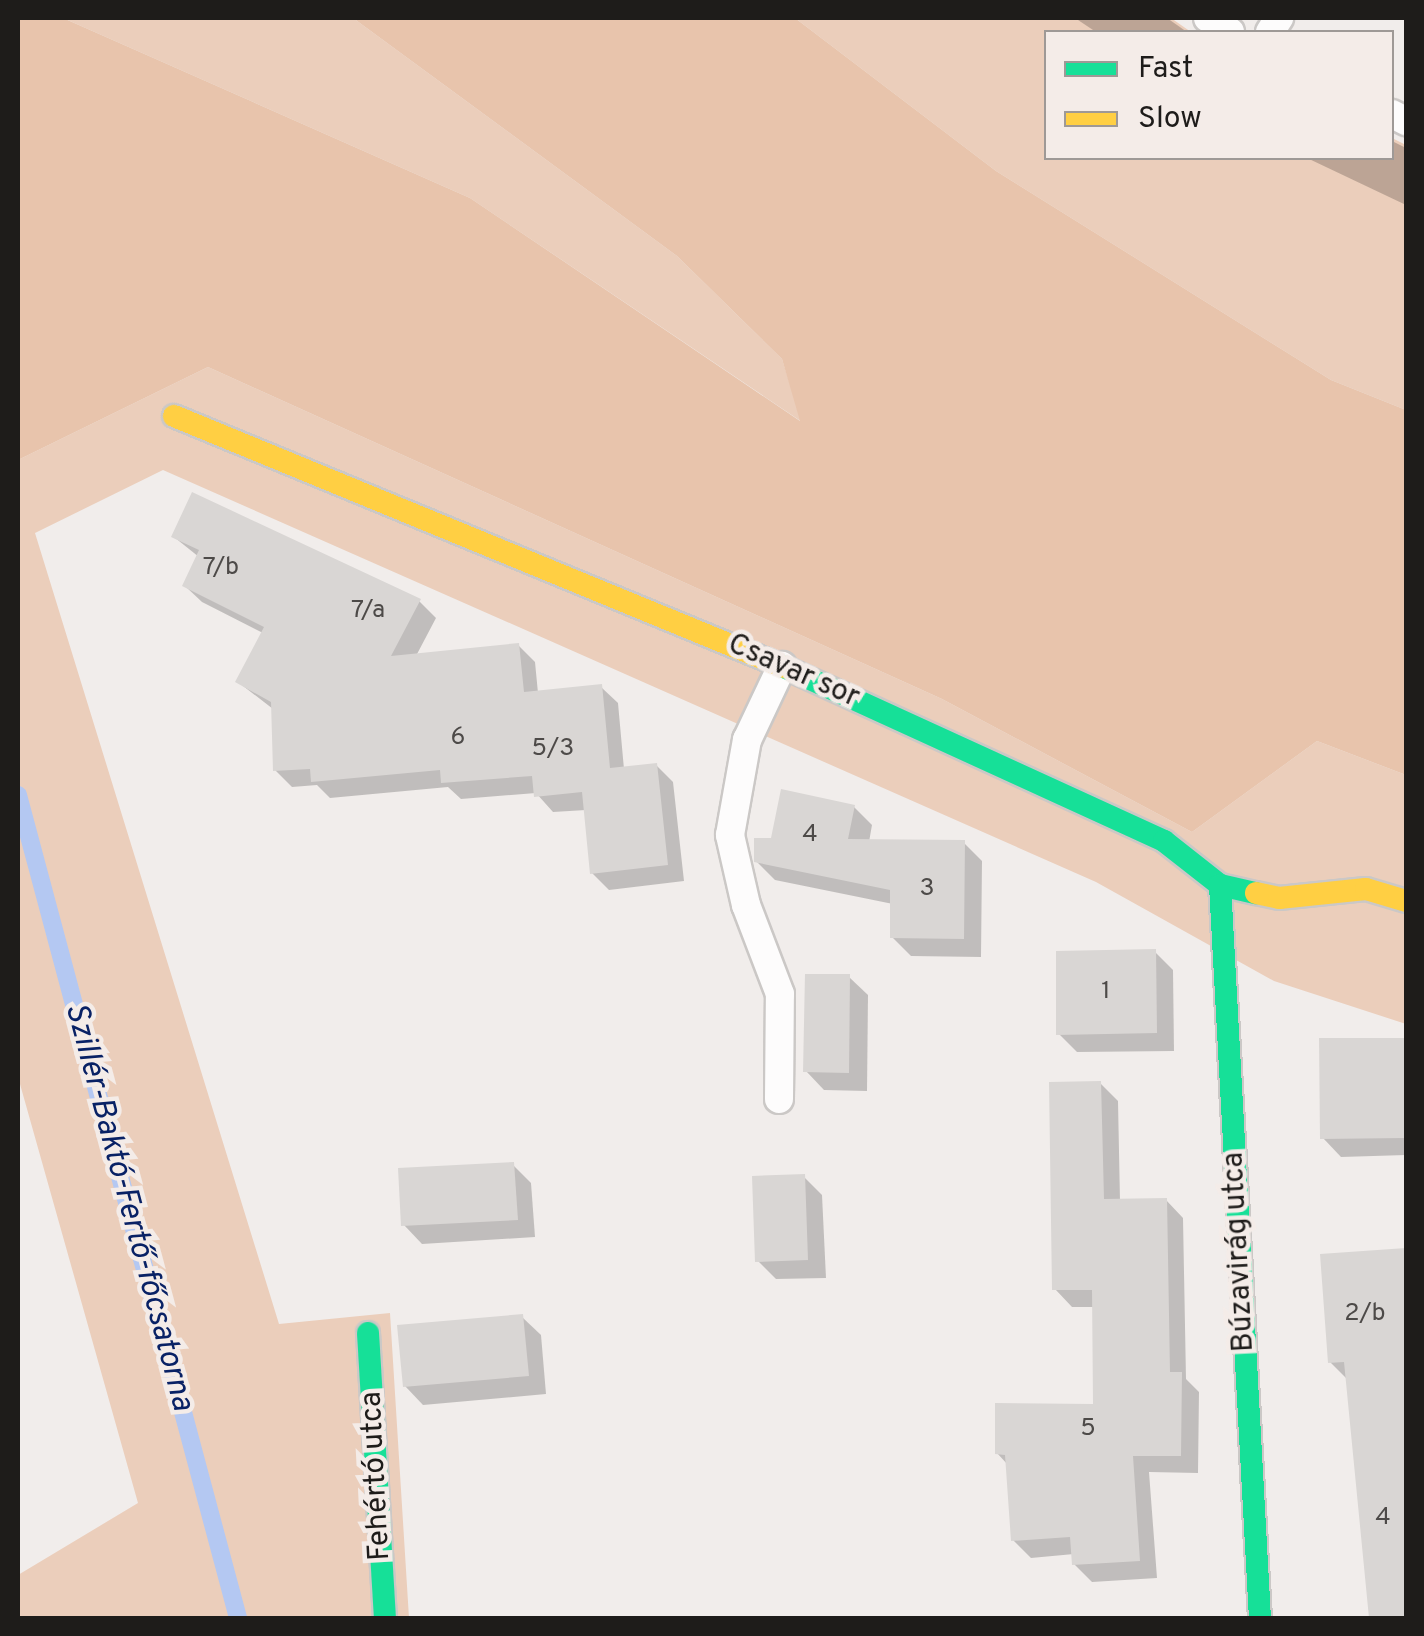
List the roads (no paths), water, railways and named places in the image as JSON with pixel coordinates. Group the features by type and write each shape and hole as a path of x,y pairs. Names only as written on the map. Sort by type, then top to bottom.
{"street":[{"name":"Csavar sor","path":"174,416 782,666 1164,841 1220,885 1278,898 1366,889 1406,901"},
{"name":"Búzavirág utca","path":"1220,885 1260,1618"},
{"name":"Fehértó utca","path":"368,1333 385,1618"}],"lane":[{"path":"779,1099 780,994 746,906 730,835 747,740 782,666"}],"waterway":[{"name":"Szillér-Baktó-Fertő-főcsatorna","path":"18,795 238,1618"}]}
